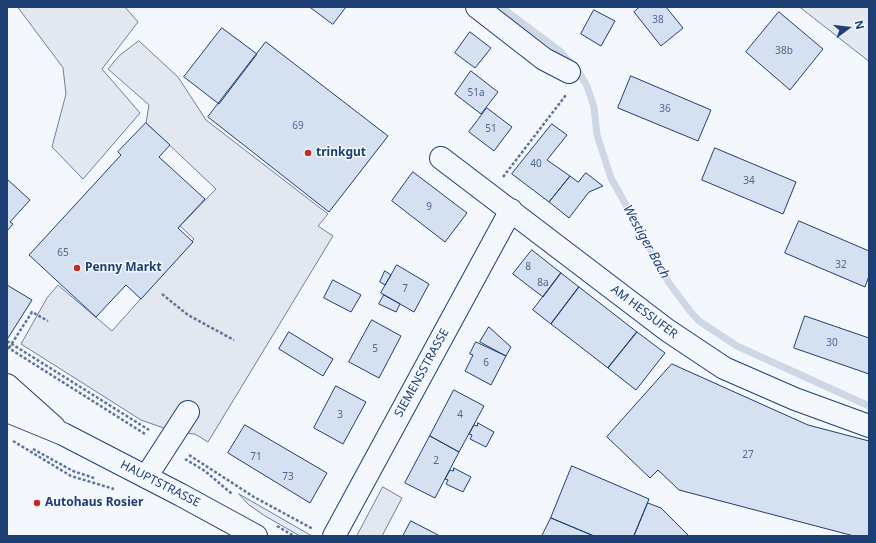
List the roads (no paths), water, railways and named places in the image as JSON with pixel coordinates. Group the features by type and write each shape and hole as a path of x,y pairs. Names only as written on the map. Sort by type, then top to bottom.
{"street":[{"path":"477,7 544,59 569,72"},
{"name":"AM HESSUFER","path":"441,158 667,330 704,345 724,368 795,399 869,426"},
{"name":"SIEMENSSTRASSE","path":"334,536 511,210"},
{"name":"HAUPTSTRASSE","path":"7,385 26,400 63,434"},
{"name":"HAUPTSTRASSE","path":"7,411 63,434 256,536"},
{"path":"146,477 188,412"}],"waterway":[{"name":"Westiger Bach","path":"501,7 560,51 578,71 587,86 594,107 597,135 611,178 669,283 699,321 737,346 869,406"}],"place":[{"name":"trinkgut","path":"308,153"},
{"name":"Penny Markt","path":"77,268"},
{"name":"Autohaus Rosier","path":"37,503"}]}
